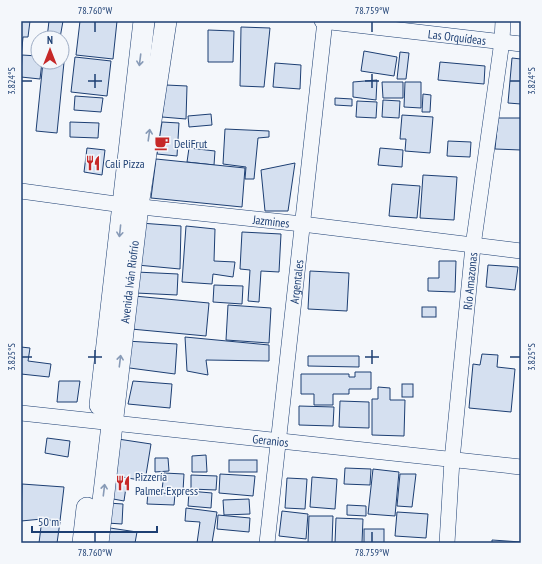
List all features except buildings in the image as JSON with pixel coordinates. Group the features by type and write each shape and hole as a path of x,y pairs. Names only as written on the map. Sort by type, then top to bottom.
{"main road":[{"name":"Avenida Iván Riofrío","path":"98,543 105,423 131,206 144,21"},
{"name":"Avenida Iván Riofrío","path":"131,206 166,21"},
{"name":"Avenida Iván Riofrío","path":"83,543 105,423"}],"street":[{"name":"Las Orquídeas","path":"324,21 521,44"},
{"name":"Argentales","path":"267,543 324,21"},
{"name":"Río Amazonas","path":"447,543 452,460 473,246 502,41 503,21"},
{"name":"Jazmines","path":"21,191 131,206 302,224 521,251"},
{"name":"Geranios","path":"21,413 521,468"}],"place":[{"name":"DeliFrut","path":"162,143"},
{"name":"Cali Pizza","path":"93,163"},
{"name":"Pizzería Palmer Express","path":"123,483"}]}
